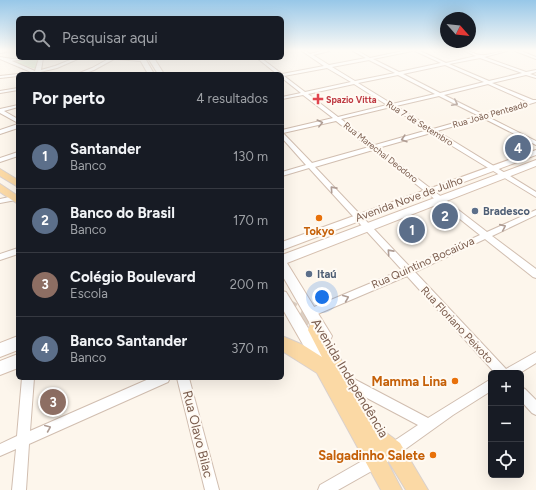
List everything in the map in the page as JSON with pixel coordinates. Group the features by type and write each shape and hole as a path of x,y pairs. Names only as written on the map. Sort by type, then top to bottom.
{"main road":[{"name":"Avenida Nove de Julho","path":"284,245 536,152"},
{"name":"Avenida Nove de Julho","path":"284,259 536,164"},
{"path":"0,172 16,183"},
{"path":"0,187 16,199"},
{"name":"Avenida Independência","path":"284,268 418,490"},
{"name":"Avenida Independência","path":"284,299 392,490"},
{"path":"315,330 378,439 393,450"},
{"path":"0,350 16,344"},
{"path":"284,344 297,350 323,367"},
{"path":"0,368 16,362"}],"street":[{"name":"Rua 7 de Setembro","path":"340,74 536,196"},
{"path":"284,98 398,74 536,143"},
{"path":"469,74 535,102"},
{"path":"284,132 522,74"},
{"path":"0,78 16,75"},
{"name":"Rua Marechal Deodoro","path":"284,77 443,199 536,274"},
{"path":"0,92 16,89"},
{"name":"Rua João Penteado","path":"284,173 481,116 535,102"},
{"path":"0,111 16,107"},
{"path":"0,111 16,120"},
{"path":"0,132 16,127"},
{"name":"Rua Floriano Peixoto","path":"284,135 407,272 499,370"},
{"path":"0,160 16,155"},
{"path":"0,201 16,199"},
{"name":"Rua Quintino Bocaiúva","path":"310,313 407,272 536,212"},
{"path":"0,257 16,253"},
{"path":"515,370 536,357"},
{"path":"19,490 28,380"},
{"path":"0,450 159,380"},
{"name":"Rua Olavo Bilac","path":"184,380 212,490"},
{"path":"354,384 429,425"},
{"path":"325,490 376,461 488,387"},
{"path":"524,396 536,409"}],"tunnel":[{"path":"284,304 303,315 315,330"}],"place":[{"name":"Spazio Vitta","path":"318,99"},
{"name":"Banco Santander","path":"518,148"},
{"name":"Bradesco","path":"475,211"},
{"name":"Banco do Brasil","path":"445,216"},
{"name":"Tokyo","path":"319,218"},
{"name":"Santander","path":"412,230"},
{"name":"Itaú","path":"309,274"},
{"name":"Mamma Lina","path":"455,381"},
{"name":"Colégio Boulevard","path":"53,402"},
{"name":"Salgadinho Salete","path":"433,455"}]}
